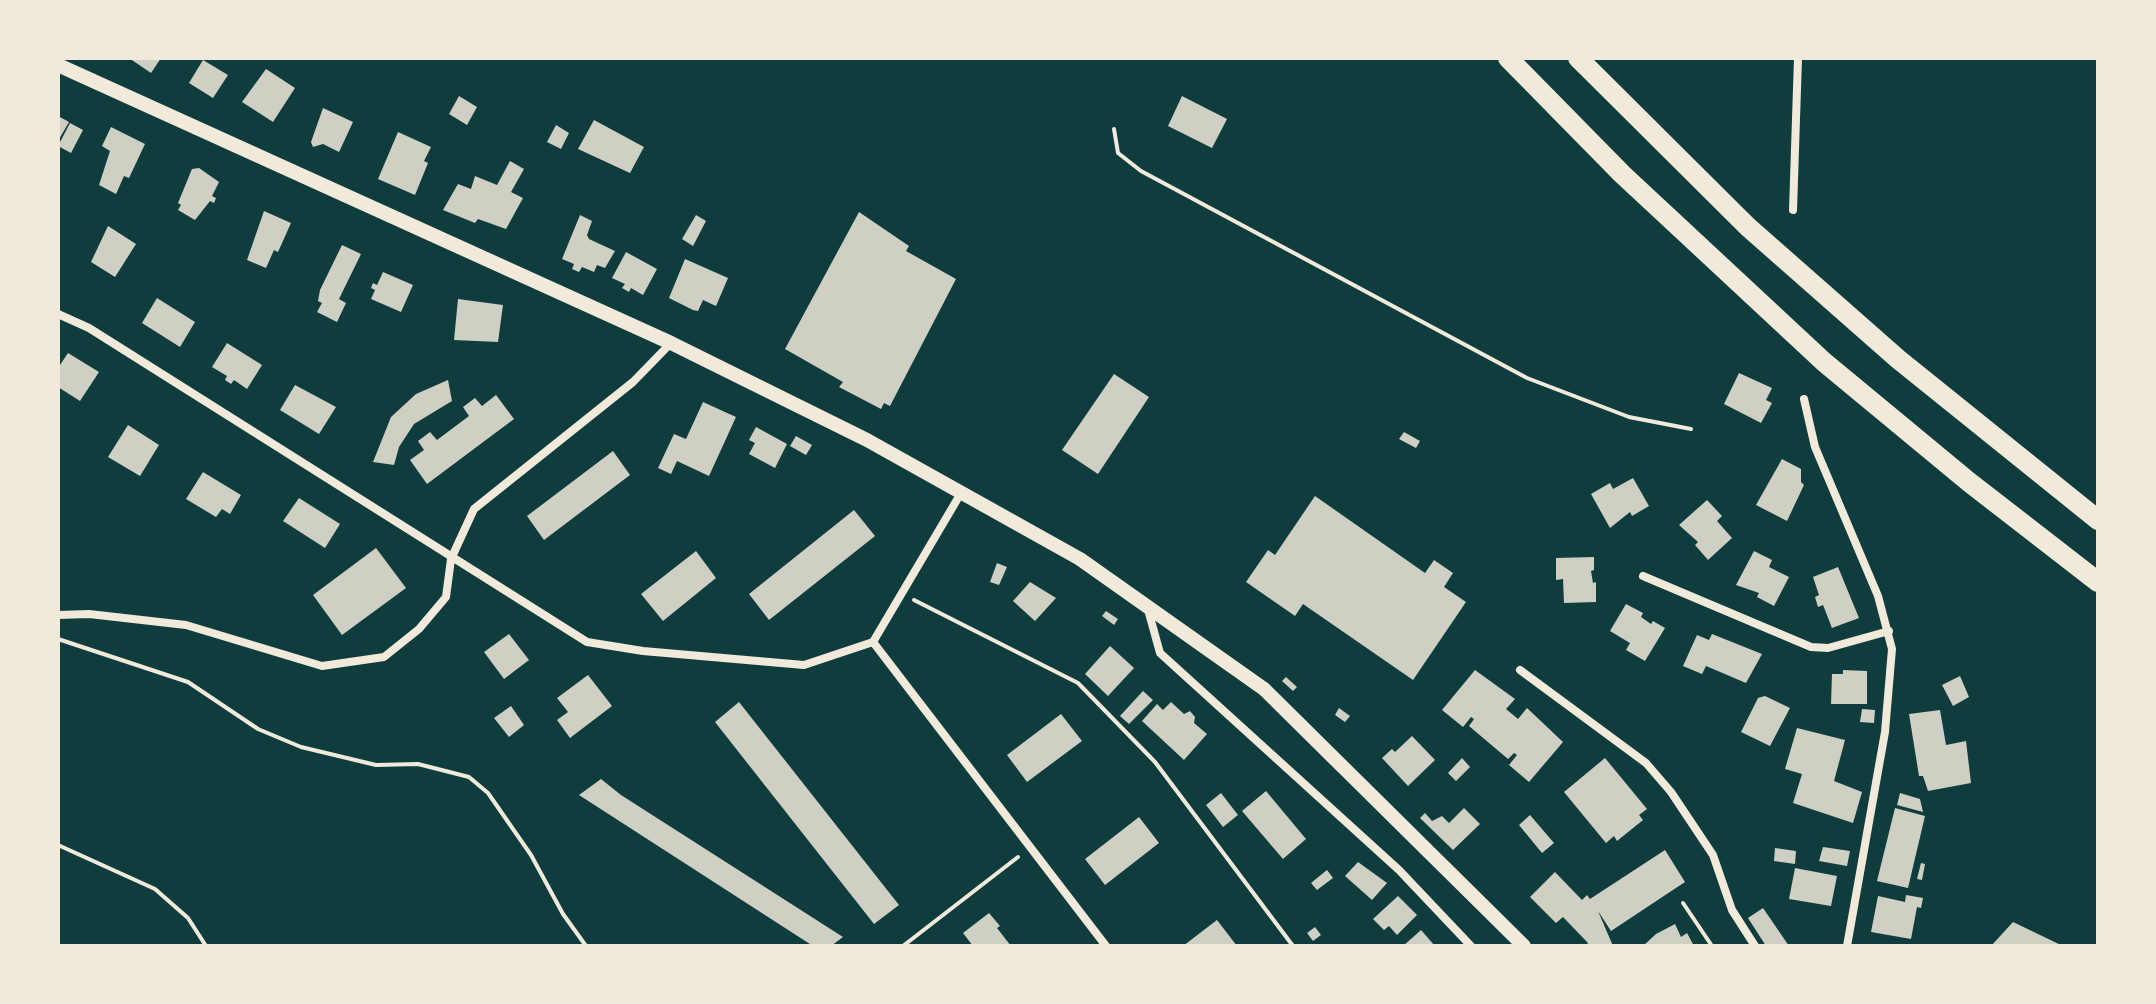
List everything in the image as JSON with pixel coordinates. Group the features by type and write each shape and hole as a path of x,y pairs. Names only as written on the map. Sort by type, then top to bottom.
{"highway":[{"path":"1508,58 1633,185 1813,352 1944,462 2098,582"},
{"path":"1578,58 1794,268 1898,359 2098,520"}],"street":[{"path":"1793,210 1798,58"},
{"path":"58,65 671,343 867,440 1080,559 1264,689 1524,946"},
{"path":"58,314 89,328 587,642 643,651 804,665 873,642 961,493"},
{"path":"58,615 89,614 186,625 322,666 384,657 419,629 446,597 451,559 474,509 633,382 671,343"},
{"path":"1804,399 1815,447 1878,596 1892,649 1885,732 1847,946"},
{"path":"1643,576 1819,649 1889,631"},
{"path":"1146,605 1160,653 1399,870 1471,946"},
{"path":"873,642 1106,946"},
{"path":"1520,670 1655,773 1713,855 1732,910 1755,946"}],"path":[{"path":"1114,129 1118,153 1141,171 1527,378 1629,417 1691,429"},
{"path":"901,594 1078,683 1155,762 1293,946"},
{"path":"58,639 188,682 258,729 301,747 376,765 418,764 469,777 488,793 522,842 586,946"},
{"path":"58,845 155,889 188,918 206,946"},
{"path":"903,946 1020,857"},
{"path":"1683,903 1712,946"}],"building":[{"path":"129,58 161,58 151,73"},
{"path":"203,60 228,75 213,98 189,83"},
{"path":"266,69 295,88 273,122 242,102"},
{"path":"459,96 477,107 467,125 449,114"},
{"path":"1182,96 1227,119 1212,148 1168,126"},
{"path":"323,108 353,122 339,152 323,144 313,147 311,142"},
{"path":"58,116 69,122 58,141"},
{"path":"594,120 644,147 630,173 578,149"},
{"path":"70,123 83,130 71,153 58,146"},
{"path":"556,125 569,133 561,149 547,142"},
{"path":"111,127 145,144 129,178 124,176 116,194 99,185 110,151 102,146"},
{"path":"398,132 431,147 415,195 378,179"},
{"path":"510,161 524,169 511,192 523,198 506,229 478,219 475,223 443,210 458,184 471,189 475,176 497,185"},
{"path":"199,168 219,182 212,196 216,198 214,203 210,201 195,220 178,210 181,205 178,203 192,169"},
{"path":"264,211 291,223 278,252 274,250 266,268 247,260"},
{"path":"859,212 909,246 906,251 956,279 890,406 884,403 881,409 839,387 843,382 785,349"},
{"path":"580,215 592,221 587,235 589,239 615,251 605,268 597,265 594,272 582,267 579,272 572,269 574,264 562,259"},
{"path":"696,215 706,221 693,246 682,239"},
{"path":"108,226 136,244 115,277 91,262"},
{"path":"342,245 361,254 339,299 346,303 337,322 317,312 322,303 318,301 320,290"},
{"path":"626,252 657,269 643,295 631,288 629,292 622,288 625,284 612,278"},
{"path":"685,259 728,278 716,306 703,300 698,311 669,298"},
{"path":"383,272 413,285 401,312 371,299 375,290 371,288 373,283 377,285"},
{"path":"157,298 195,322 180,347 142,323"},
{"path":"458,299 503,305 498,342 454,340"},
{"path":"227,343 262,365 247,389 234,380 231,384 225,380 227,376 212,367"},
{"path":"68,353 99,372 80,401 58,387 58,368"},
{"path":"1739,373 1772,388 1766,400 1772,403 1761,423 1724,404"},
{"path":"1114,374 1149,397 1098,474 1062,450"},
{"path":"448,380 452,401 414,424 399,447 394,465 373,462 391,417 416,394"},
{"path":"295,385 336,407 319,434 280,410"},
{"path":"496,395 514,419 427,484 410,460 424,450 418,441 430,432 437,440 469,416 463,407 475,398 482,406"},
{"path":"703,402 736,417 709,476 677,461 671,474 658,468 674,434 686,439"},
{"path":"128,425 159,445 140,476 108,457"},
{"path":"756,427 787,444 775,468 749,454 755,443 749,440"},
{"path":"1404,432 1420,441 1416,448 1399,439"},
{"path":"796,436 812,445 806,455 790,446"},
{"path":"613,451 630,475 544,540 527,516"},
{"path":"1782,459 1801,469 1804,485 1787,521 1756,505"},
{"path":"203,472 241,495 230,514 222,509 216,517 186,499"},
{"path":"1633,478 1649,506 1632,516 1630,512 1610,528 1591,494 1610,483 1613,489"},
{"path":"1315,496 1425,573 1434,560 1453,573 1444,587 1466,602 1413,680 1303,604 1295,616 1246,582 1268,550 1275,555"},
{"path":"299,498 340,524 325,548 283,521"},
{"path":"1707,500 1722,516 1717,521 1732,538 1708,560 1695,545 1698,542 1679,525"},
{"path":"854,510 875,536 769,620 749,594"},
{"path":"376,548 406,588 342,635 313,595"},
{"path":"696,551 716,578 663,621 641,594"},
{"path":"1754,551 1772,560 1769,567 1789,577 1774,606 1757,597 1759,593 1736,585"},
{"path":"1594,557 1594,570 1591,571 1593,583 1596,582 1596,602 1564,603 1563,579 1556,580 1556,558"},
{"path":"997,563 1007,567 999,585 990,582"},
{"path":"1838,567 1859,618 1832,628 1823,605 1818,607 1815,597 1819,595 1813,577"},
{"path":"1030,582 1056,598 1035,621 1013,601"},
{"path":"1626,604 1643,613 1641,617 1651,624 1653,621 1665,628 1645,661 1626,650 1630,643 1610,631"},
{"path":"1106,611 1118,619 1114,625 1102,616"},
{"path":"509,634 529,660 504,679 484,652"},
{"path":"1712,634 1762,654 1746,683 1706,666 1702,674 1683,666 1697,635 1709,640"},
{"path":"1110,646 1134,668 1108,696 1085,674"},
{"path":"1475,670 1515,699 1506,709 1518,719 1527,708 1563,742 1529,782 1509,765 1517,755 1514,753 1508,759 1469,726 1474,719 1471,717 1463,727 1442,710"},
{"path":"1843,670 1867,671 1867,704 1831,704 1832,674 1843,674"},
{"path":"588,675 612,706 570,738 557,720 568,712 557,698"},
{"path":"1960,676 1969,697 1953,706 1942,685"},
{"path":"1286,677 1297,687 1293,691 1282,681"},
{"path":"1143,691 1153,700 1129,724 1120,716"},
{"path":"1765,696 1790,708 1770,746 1741,732 1758,698"},
{"path":"739,702 899,905 874,924 715,722"},
{"path":"1171,702 1184,714 1190,711 1195,717 1194,723 1207,734 1184,760 1142,721 1157,704 1163,710"},
{"path":"511,706 524,725 509,737 494,718"},
{"path":"1339,708 1350,716 1345,722 1335,715"},
{"path":"1862,709 1875,710 1874,723 1860,722"},
{"path":"1940,710 1946,745 1966,741 1971,783 1928,791 1923,776 1919,776 1909,714"},
{"path":"1061,714 1082,741 1027,782 1007,755"},
{"path":"1797,728 1845,740 1834,781 1862,792 1853,823 1793,803 1802,774 1785,769"},
{"path":"1412,736 1435,760 1408,786 1382,758 1392,749 1395,752"},
{"path":"1462,758 1470,767 1456,781 1448,773"},
{"path":"1605,758 1647,809 1639,815 1643,820 1617,841 1614,836 1606,843 1564,792"},
{"path":"601,779 621,795 843,937 831,946 813,946 579,795"},
{"path":"1266,791 1306,839 1283,859 1242,811"},
{"path":"1221,793 1238,815 1223,827 1206,805"},
{"path":"1900,793 1920,799 1923,812 1897,805"},
{"path":"1464,808 1480,824 1453,850 1420,818 1425,813 1432,821 1442,816 1449,823"},
{"path":"1895,808 1925,816 1908,888 1877,881"},
{"path":"1530,815 1554,843 1542,853 1519,825"},
{"path":"1139,817 1159,843 1105,885 1085,859"},
{"path":"1823,847 1850,851 1847,866 1819,861"},
{"path":"1775,848 1796,851 1795,864 1774,861"},
{"path":"1665,850 1685,882 1611,931 1598,911 1613,946 1586,946 1588,943 1563,917 1556,923 1530,897 1555,872 1582,900 1587,895 1590,899"},
{"path":"1358,862 1387,883 1372,900 1345,876"},
{"path":"1921,863 1925,864 1922,880 1917,879"},
{"path":"1795,868 1837,876 1831,906 1789,899"},
{"path":"1327,870 1333,878 1317,890 1311,883"},
{"path":"1906,895 1923,898 1921,908 1917,907 1911,939 1871,932 1878,896 1905,902"},
{"path":"1398,896 1417,915 1397,935 1389,926 1384,930 1373,919"},
{"path":"1763,908 1789,946 1766,946 1748,918"},
{"path":"989,913 1011,946 973,946 963,933"},
{"path":"1217,920 1237,946 1183,946"},
{"path":"2013,922 2063,946 1991,946"},
{"path":"1675,924 1681,937 1687,933 1694,946 1643,946 1656,934"},
{"path":"1315,927 1321,935 1313,941 1307,933"},
{"path":"1421,930 1435,946 1403,946"}]}
